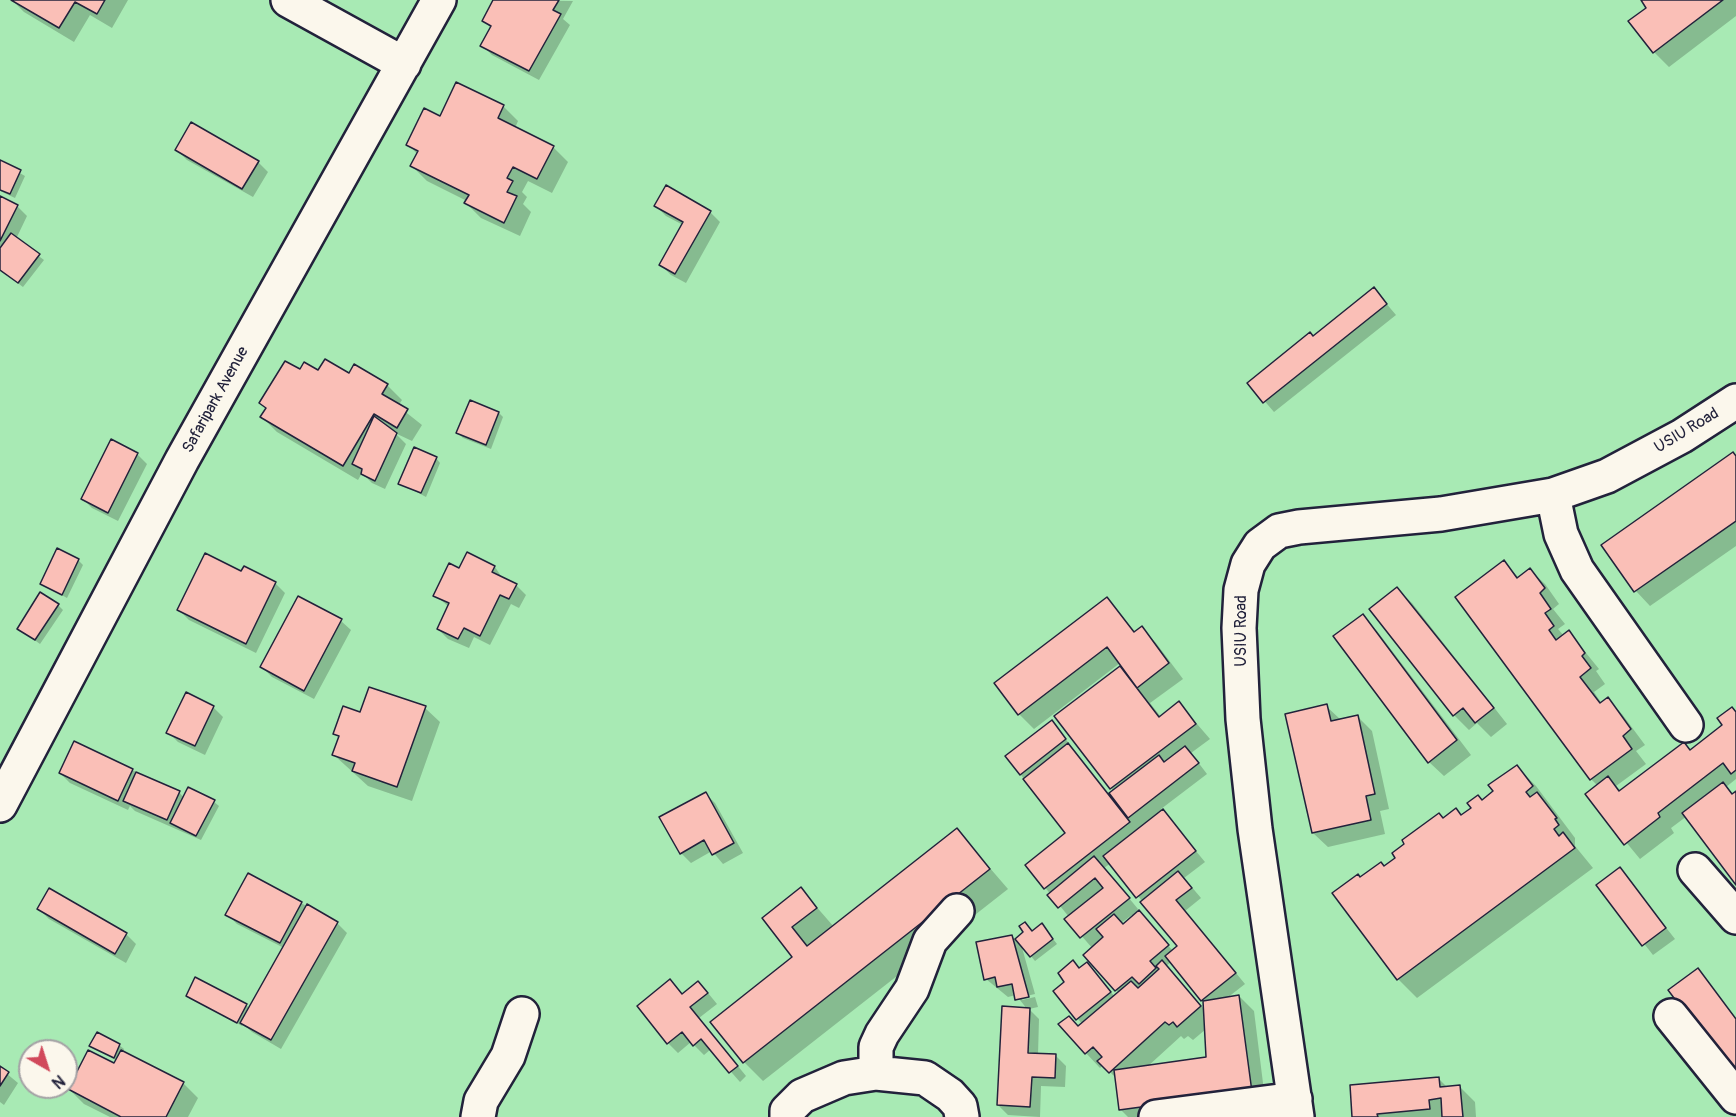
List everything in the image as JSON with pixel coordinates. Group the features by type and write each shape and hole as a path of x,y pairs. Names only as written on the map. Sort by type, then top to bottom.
{"street":[{"path":"288,0 404,64"},
{"name":"Safaripark Avenue","path":"0,805 182,460 439,0"},
{"name":"USIU Road","path":"1296,1108 1255,829 1244,719 1239,628 1241,590 1248,564 1260,545 1279,531 1299,526 1441,514 1553,495 1607,476 1682,436 1736,401"},
{"path":"1553,495 1561,534 1577,570 1686,725"},
{"path":"1695,870 1736,917"},
{"path":"876,1073 876,1047 882,1034 912,989 930,941 957,911"},
{"path":"478,1117 481,1101 508,1056 522,1014"},
{"path":"1671,1016 1736,1097"},
{"path":"787,1117 787,1111 802,1096 844,1078 876,1073 925,1078 950,1095 960,1106 962,1117"},
{"path":"1156,1117 1296,1108"}],"green space":[{"path":"0,0 1736,0 1736,1117 0,1117"}],"building":[{"path":"11,0 105,0 97,14 75,2 59,28"},
{"path":"493,0 559,0 553,10 561,14 529,71 480,46 491,26 482,21"},
{"path":"1641,0 1723,0 1653,53 1628,21 1646,8"},
{"path":"456,82 504,105 498,118 554,146 537,179 513,167 507,178 513,181 507,192 517,196 504,223 464,203 469,195 410,166 418,151 406,145 424,108 440,116"},
{"path":"191,122 259,161 242,189 175,150"},
{"path":"0,160 21,170 10,194 0,190"},
{"path":"666,185 711,211 675,274 659,265 683,222 654,206"},
{"path":"0,196 18,205 0,241"},
{"path":"11,233 40,254 18,283 0,270 0,248"},
{"path":"1374,287 1387,304 1263,403 1247,383 1310,332 1313,336"},
{"path":"325,359 349,373 354,364 388,384 382,394 408,409 397,428 374,414 343,466 260,417 266,408 259,403 285,361 300,369 304,362 318,370"},
{"path":"470,400 499,412 486,445 456,433"},
{"path":"374,416 397,433 375,481 361,474 362,469 352,464"},
{"path":"111,439 138,453 108,513 81,499"},
{"path":"414,447 437,457 421,493 398,484"},
{"path":"1733,452 1736,456 1736,521 1634,592 1601,545"},
{"path":"57,548 79,559 62,595 40,584"},
{"path":"467,552 495,566 492,572 517,584 509,599 500,595 480,636 464,628 458,639 437,629 449,603 433,596 449,563 459,568"},
{"path":"205,553 241,571 244,566 276,582 246,644 177,610"},
{"path":"1504,560 1517,578 1530,568 1545,588 1540,593 1551,609 1545,613 1554,626 1549,630 1556,640 1569,630 1585,653 1582,656 1591,668 1580,677 1600,703 1608,697 1631,729 1623,736 1632,749 1590,780 1455,597"},
{"path":"1397,587 1494,708 1475,723 1463,708 1453,716 1369,609"},
{"path":"40,592 59,604 35,640 17,629"},
{"path":"298,596 342,619 304,691 260,667"},
{"path":"1107,597 1134,632 1142,626 1169,663 1137,688 1107,647 1018,715 994,683"},
{"path":"1363,614 1457,740 1428,763 1333,636"},
{"path":"1120,666 1159,717 1179,701 1196,724 1110,789 1054,716"},
{"path":"369,687 426,706 397,787 352,771 355,763 332,755 339,736 333,734 343,706 360,712"},
{"path":"186,692 214,706 195,746 166,733"},
{"path":"1327,704 1331,721 1358,715 1375,794 1366,796 1371,820 1312,833 1285,714"},
{"path":"1732,707 1736,712 1736,770 1731,774 1723,763 1658,813 1660,817 1624,845 1585,794 1608,776 1619,791 1684,742 1690,750 1722,725 1717,718"},
{"path":"1052,720 1066,739 1020,775 1005,756"},
{"path":"74,741 133,769 118,801 59,773"},
{"path":"1068,743 1130,822 1044,889 1025,865 1065,833 1023,779"},
{"path":"1185,746 1199,763 1128,818 1109,793 1159,755 1164,762"},
{"path":"1517,765 1533,786 1526,792 1530,797 1537,792 1557,818 1555,819 1559,825 1554,829 1559,836 1563,832 1575,848 1397,980 1332,893 1358,874 1360,877 1381,862 1384,866 1395,858 1392,853 1404,844 1402,840 1439,813 1443,818 1456,808 1461,815 1471,808 1467,803 1478,795 1482,800 1493,791 1488,785"},
{"path":"136,772 180,791 167,820 123,801"},
{"path":"1723,782 1732,794 1736,791 1736,885 1682,813"},
{"path":"188,787 215,800 196,836 170,823"},
{"path":"706,792 734,843 712,855 704,840 680,854 659,817"},
{"path":"1163,809 1196,851 1136,898 1103,856"},
{"path":"957,828 990,869 743,1063 710,1022 792,957 762,918 801,887 817,908 792,927 807,946"},
{"path":"1094,856 1130,898 1080,938 1064,919 1103,888 1095,878 1058,908 1047,895"},
{"path":"1620,867 1666,928 1642,946 1596,885"},
{"path":"1178,871 1192,888 1176,900 1236,973 1201,1001 1165,956 1177,946 1140,902"},
{"path":"248,873 302,902 280,943 225,915"},
{"path":"49,888 127,933 115,954 37,909"},
{"path":"307,904 338,922 271,1040 240,1023"},
{"path":"1139,910 1169,945 1150,961 1156,968 1139,984 1132,977 1115,991 1083,955 1103,937 1096,929 1114,914 1123,924"},
{"path":"1025,922 1032,931 1042,923 1053,939 1030,957 1015,939 1023,932 1019,926"},
{"path":"1012,935 1029,997 1015,1000 1012,984 997,987 995,977 984,980 976,942"},
{"path":"1073,960 1079,968 1087,962 1111,992 1076,1020 1053,991 1064,982 1058,973"},
{"path":"1162,960 1201,1006 1177,1027 1173,1022 1169,1025 1165,1022 1109,1073 1097,1061 1102,1057 1093,1047 1085,1054 1058,1024 1069,1016 1078,1026 1131,981 1138,988 1159,969 1156,966"},
{"path":"1698,968 1736,1019 1736,1070 1731,1074 1668,990"},
{"path":"195,977 247,1004 237,1023 186,996"},
{"path":"670,979 682,994 698,981 708,993 690,1007 738,1066 729,1073 701,1039 693,1046 682,1032 667,1044 637,1006"},
{"path":"1239,995 1252,1092 1119,1110 1114,1070 1206,1057 1203,1001"},
{"path":"1002,1006 1030,1008 1028,1053 1056,1054 1055,1078 1032,1077 1030,1107 997,1105"},
{"path":"97,1032 120,1044 114,1058 89,1046"},
{"path":"88,1050 114,1063 121,1050 184,1082 166,1117 121,1117 78,1094 78,1070"},
{"path":"0,1066 9,1072 0,1086"},
{"path":"1439,1077 1440,1087 1460,1085 1463,1117 1442,1117 1441,1098 1429,1100 1430,1109 1377,1114 1378,1117 1352,1117 1350,1085"}]}
